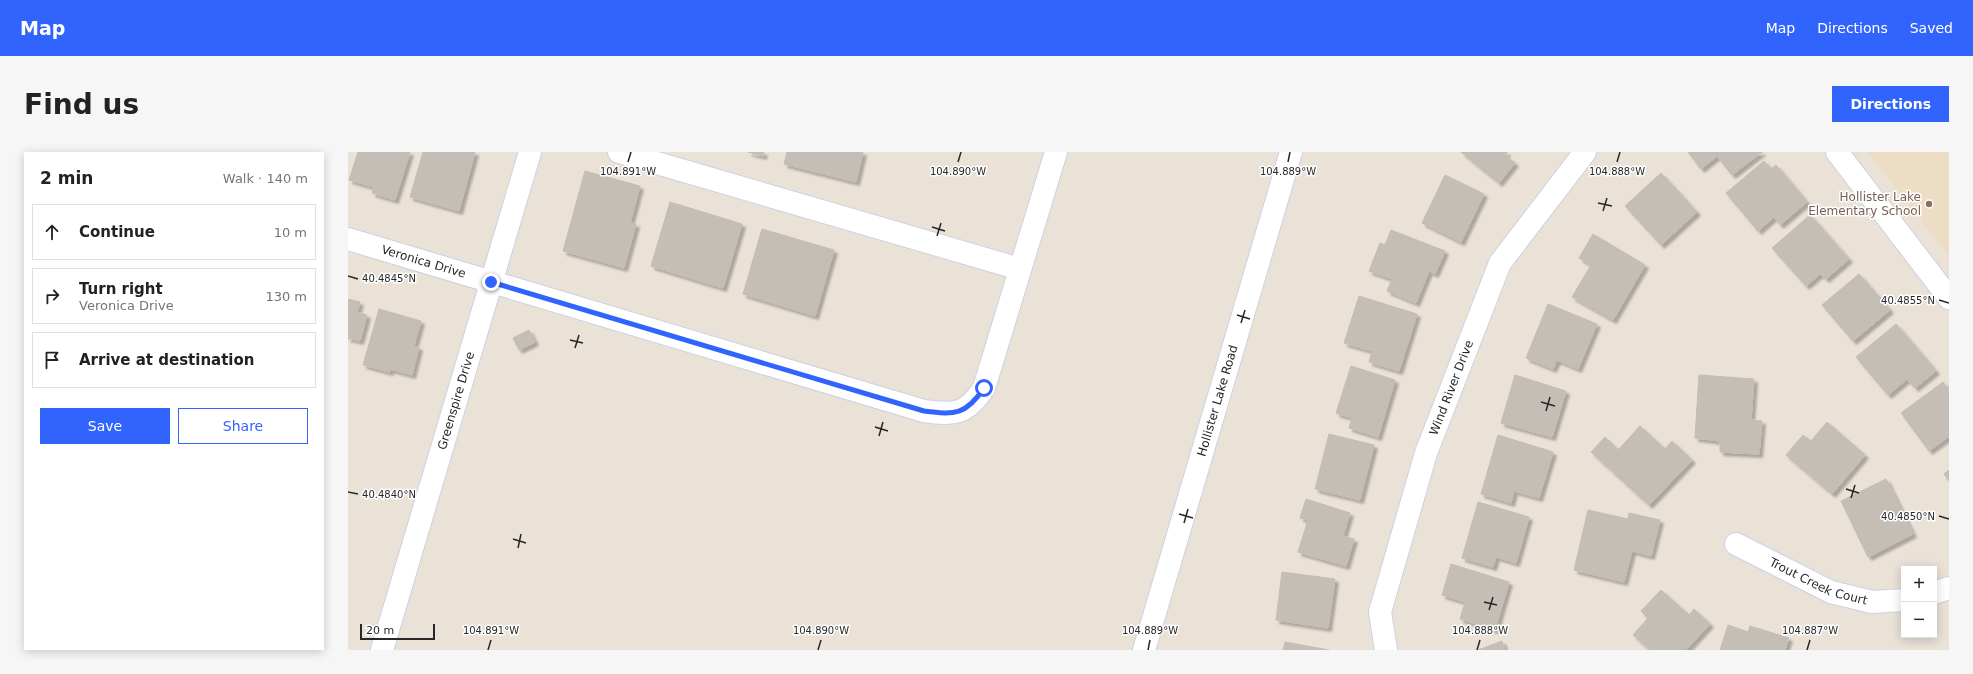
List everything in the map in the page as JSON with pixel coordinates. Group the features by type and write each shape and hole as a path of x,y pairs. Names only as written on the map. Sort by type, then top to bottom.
{"street":[{"name":"Greenspire Drive","path":"382,650 530,152"},
{"path":"619,152 1020,269 1056,152"},
{"name":"Hollister Lake Road","path":"1144,650 1291,152"},
{"name":"Wind River Drive","path":"1386,650 1380,612 1426,453 1500,263 1585,152"},
{"path":"1837,152 1949,298"},
{"name":"Veronica Drive","path":"348,239 924,411 943,414 961,411 974,403 984,388 1020,269"},
{"name":"Trout Creek Court","path":"1736,544 1831,592 1872,602 1901,600"},
{"path":"1937,592 1949,588"}],"shaded area":[{"name":"Hollister Lake Elementary School","path":"1868,152 1949,152 1949,257"}],"building":[{"path":"358,152 410,152 395,200 372,193 374,187 349,180"},
{"path":"423,152 475,152 459,211 410,197"},
{"path":"748,152 764,152 763,156"},
{"path":"787,152 863,152 856,182 784,164"},
{"path":"1461,152 1507,152 1505,155 1515,163 1499,183"},
{"path":"1688,152 1762,152 1732,175 1717,156 1701,169"},
{"path":"1764,161 1771,169 1776,165 1807,202 1780,225 1774,217 1758,231 1726,193"},
{"path":"585,171 640,186 630,223 636,224 624,268 563,251"},
{"path":"1661,173 1697,212 1661,245 1625,206"},
{"path":"1445,175 1484,194 1461,242 1422,223"},
{"path":"670,202 742,224 723,288 651,266"},
{"path":"1810,215 1849,259 1826,279 1820,274 1806,286 1772,248"},
{"path":"762,229 834,250 815,316 743,294"},
{"path":"1391,230 1445,251 1435,274 1429,271 1416,303 1387,291 1392,279 1369,271 1380,243 1385,245"},
{"path":"1593,234 1645,265 1613,320 1572,297 1591,265 1579,258"},
{"path":"1859,274 1890,310 1853,341 1822,305"},
{"path":"1359,296 1417,314 1399,371 1369,362 1372,351 1344,343"},
{"path":"348,299 360,302 357,312 367,315 360,341 349,338 348,340"},
{"path":"1548,304 1597,324 1578,369 1557,360 1553,369 1526,358"},
{"path":"379,309 421,321 414,346 419,347 412,375 390,369 390,372 363,365"},
{"path":"1896,324 1936,371 1915,388 1907,379 1888,395 1856,357"},
{"path":"529,330 535,342 519,350 513,338"},
{"path":"1351,366 1395,380 1378,437 1349,428 1352,418 1336,413"},
{"path":"1515,375 1566,391 1552,437 1501,423"},
{"path":"1699,375 1754,379 1751,420 1762,421 1759,454 1720,452 1720,441 1695,438"},
{"path":"1943,382 1949,390 1949,439 1948,437 1929,451 1901,413"},
{"path":"1827,422 1865,455 1832,494 1786,455 1803,435 1811,441"},
{"path":"1640,426 1665,449 1672,441 1692,460 1649,505 1591,452 1605,437 1618,450"},
{"path":"1329,434 1374,445 1360,500 1315,489"},
{"path":"1498,435 1553,452 1539,498 1514,491 1511,503 1481,494"},
{"path":"1949,470 1949,481 1944,474"},
{"path":"1886,479 1913,534 1868,557 1841,501"},
{"path":"1306,499 1350,513 1343,536 1354,539 1346,566 1298,552 1308,520 1300,518"},
{"path":"1478,502 1529,517 1516,563 1496,557 1493,567 1462,558"},
{"path":"1588,510 1628,519 1629,513 1660,520 1651,556 1632,551 1624,582 1574,570"},
{"path":"1451,564 1509,582 1495,630 1460,619 1465,602 1442,595"},
{"path":"1282,572 1335,579 1328,628 1276,620"},
{"path":"1661,590 1689,615 1694,609 1710,624 1686,650 1650,650 1633,635 1648,618 1641,611"},
{"path":"1728,625 1748,632 1750,626 1789,638 1785,650 1720,650"},
{"path":"1502,641 1505,650 1478,650"},
{"path":"1285,642 1329,650 1283,650"}],"place":[{"name":"Hollister Lake Elementary School","path":"1929,204"}],"route":[{"path":"491,282 924,411 943,414 961,411 974,403 984,388"}]}
